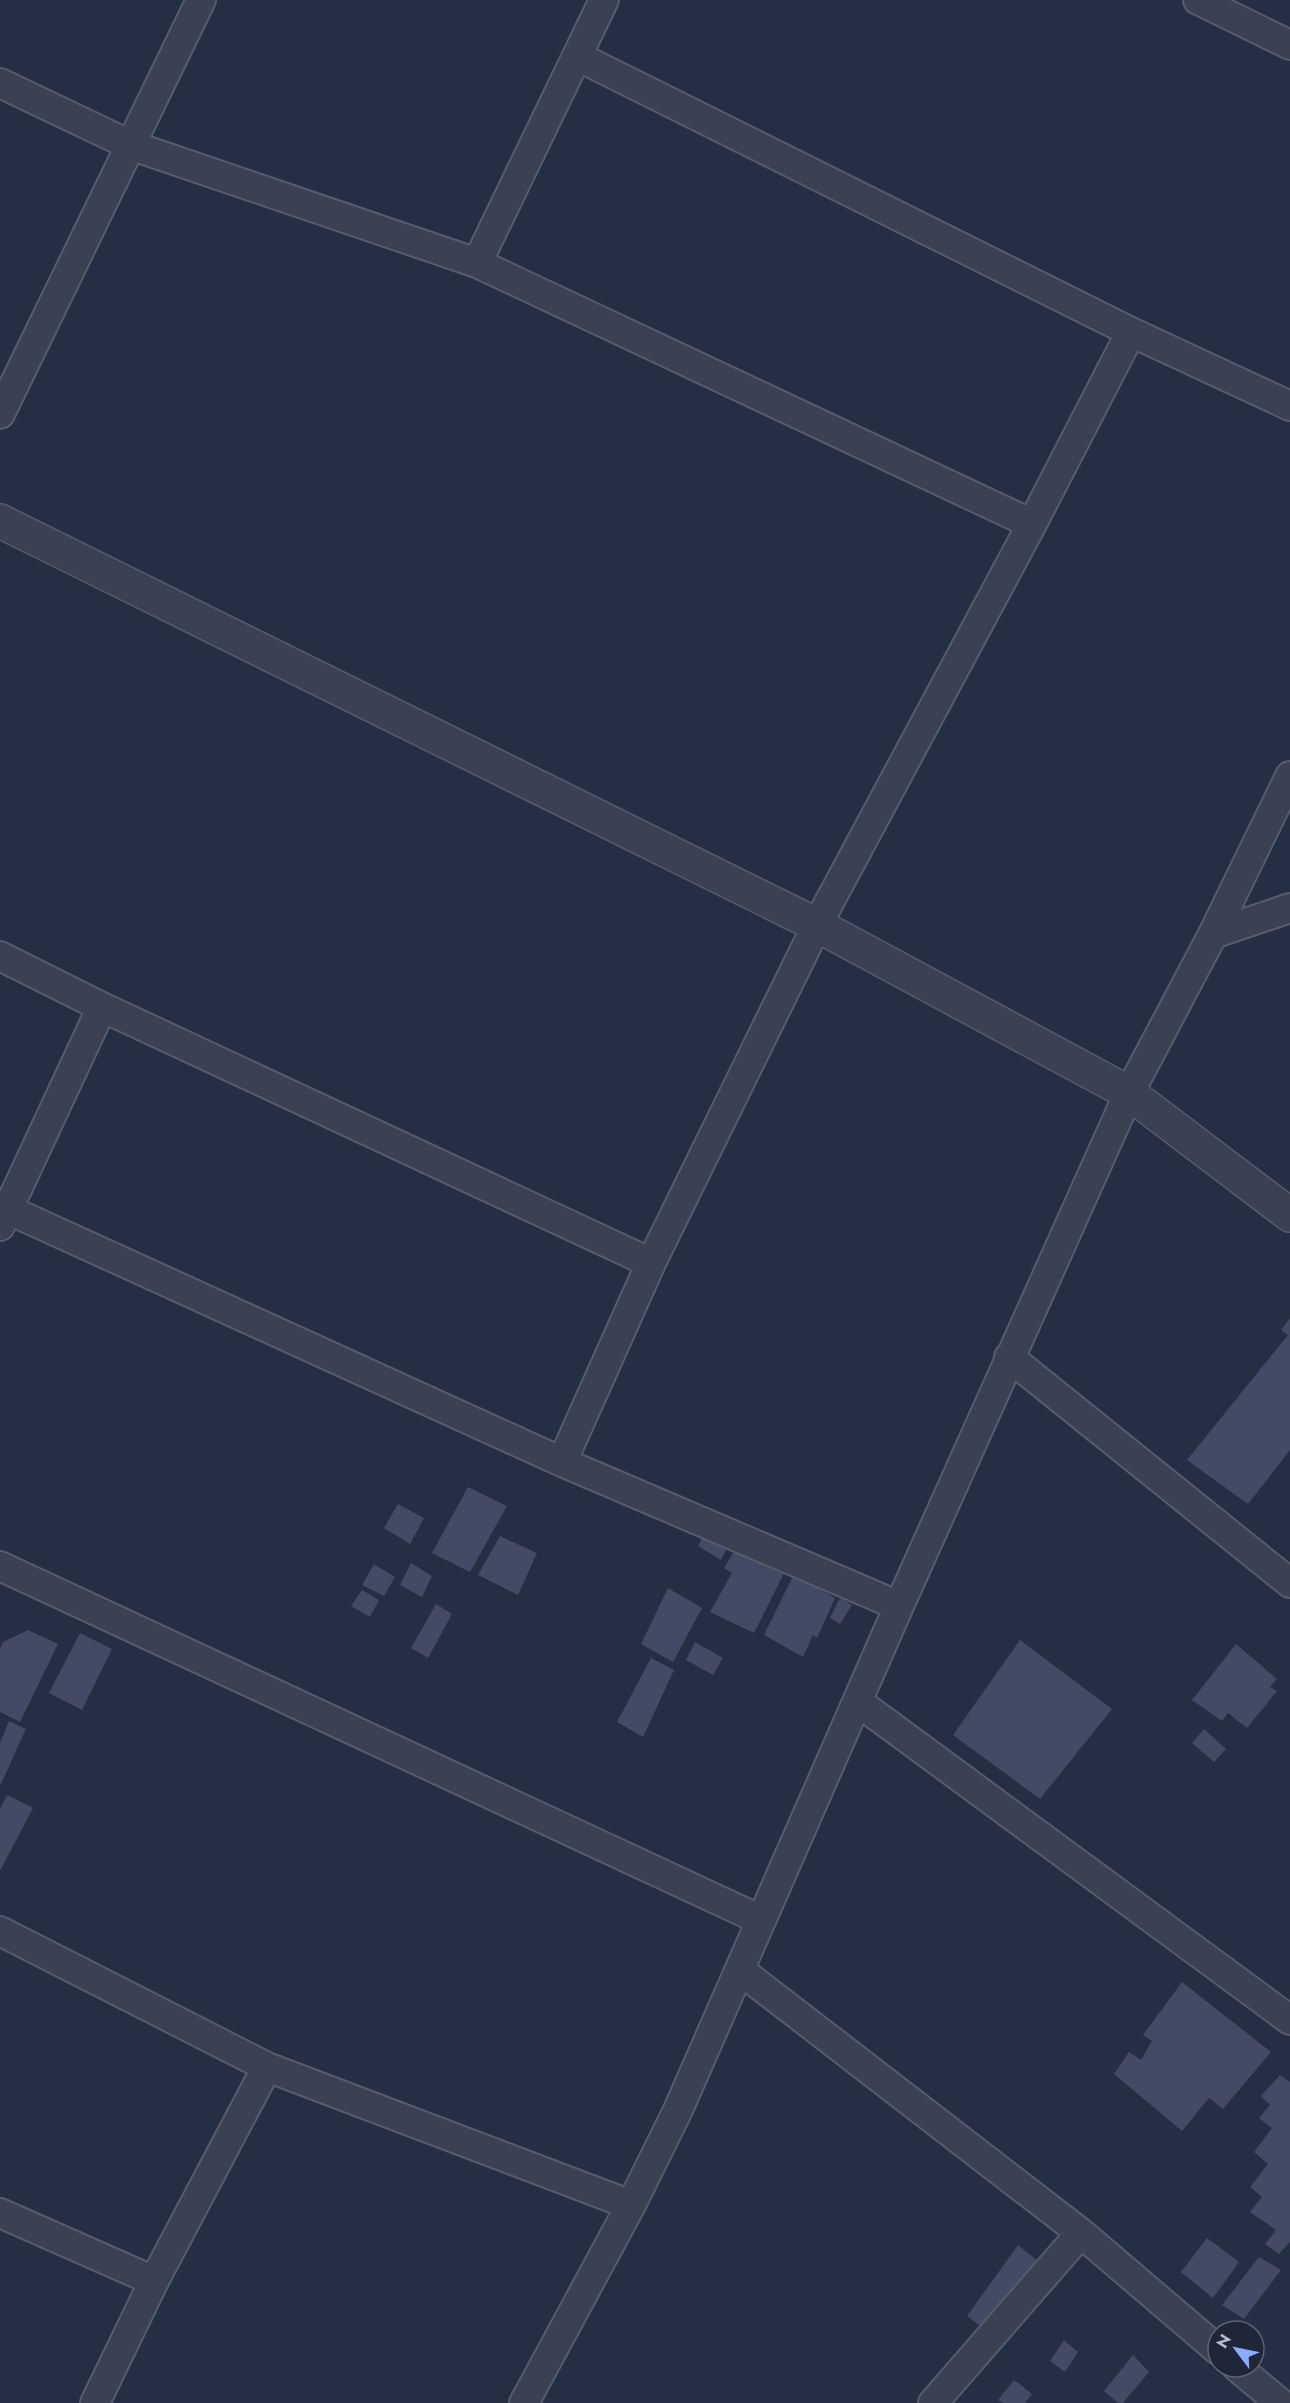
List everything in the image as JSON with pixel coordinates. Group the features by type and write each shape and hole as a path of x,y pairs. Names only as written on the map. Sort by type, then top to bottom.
{"street":[{"path":"0,414 201,0"},
{"path":"477,263 604,0"},
{"path":"1198,0 1290,45"},
{"path":"577,56 1131,332 1290,406"},
{"path":"0,83 130,145 477,263 1032,524"},
{"path":"562,1462 651,1263 818,925 1032,524 1131,332"},
{"path":"0,521 818,925 1129,1093 1290,1215"},
{"path":"524,2403 631,2205 678,2110 1009,1357 1129,1093 1213,934 1290,776"},
{"path":"1213,934 1290,908"},
{"path":"0,956 102,1008 651,1263"},
{"path":"102,1008 4,1218 562,1462 899,1606"},
{"path":"1009,1357 1290,1583"},
{"path":"0,1566 760,1920"},
{"path":"858,1702 1290,2020"},
{"path":"0,1931 267,2067 631,2205"},
{"path":"741,1971 1081,2233 1206,2340"},
{"path":"95,2403 154,2280 267,2067"},
{"path":"0,2213 154,2280"},
{"path":"933,2403 1081,2233"},
{"path":"1252,2379 1280,2403"}],"building":[{"path":"1290,1318 1290,1450 1248,1504 1187,1460 1288,1335 1281,1330"},
{"path":"468,1487 507,1506 470,1572 432,1553"},
{"path":"398,1504 424,1518 410,1544 384,1528"},
{"path":"706,1530 730,1543 721,1560 698,1546"},
{"path":"500,1536 537,1553 518,1595 478,1575"},
{"path":"739,1543 787,1567 754,1633 710,1612 732,1573 724,1568"},
{"path":"411,1563 432,1576 422,1597 400,1585"},
{"path":"374,1564 395,1577 384,1596 362,1585"},
{"path":"794,1574 835,1598 817,1638 813,1635 803,1657 764,1635"},
{"path":"668,1588 702,1608 673,1662 641,1644"},
{"path":"362,1590 379,1600 370,1617 351,1606"},
{"path":"840,1598 852,1605 840,1624 830,1618"},
{"path":"436,1604 452,1614 428,1658 411,1648"},
{"path":"28,1630 58,1644 20,1722 0,1712 0,1649 3,1642"},
{"path":"80,1633 112,1649 82,1710 49,1693"},
{"path":"1020,1640 1112,1709 1040,1799 953,1735"},
{"path":"695,1642 723,1658 713,1675 686,1660"},
{"path":"1236,1644 1277,1679 1270,1687 1277,1691 1247,1728 1228,1713 1222,1721 1192,1700"},
{"path":"651,1658 674,1670 643,1737 617,1722"},
{"path":"9,1721 26,1729 0,1786 0,1743"},
{"path":"1204,1729 1226,1749 1214,1762 1192,1743"},
{"path":"7,1795 33,1808 0,1871 0,1809"},
{"path":"1182,1982 1271,2052 1223,2109 1209,2098 1182,2131 1114,2074 1129,2052 1141,2060 1152,2041 1143,2035"},
{"path":"1280,2075 1290,2082 1290,2242 1279,2254 1265,2244 1276,2230 1250,2212 1262,2197 1250,2187 1268,2164 1254,2152 1272,2128 1259,2118 1270,2105 1261,2096"},
{"path":"1207,2238 1239,2262 1213,2298 1181,2272"},
{"path":"1018,2245 1037,2260 984,2329 967,2316"},
{"path":"1259,2257 1281,2270 1244,2319 1222,2305"},
{"path":"1064,2340 1078,2352 1065,2372 1050,2361"},
{"path":"1133,2355 1149,2372 1123,2403 1118,2403 1104,2391"},
{"path":"1014,2380 1032,2394 1025,2403 1003,2403 998,2400"}]}
